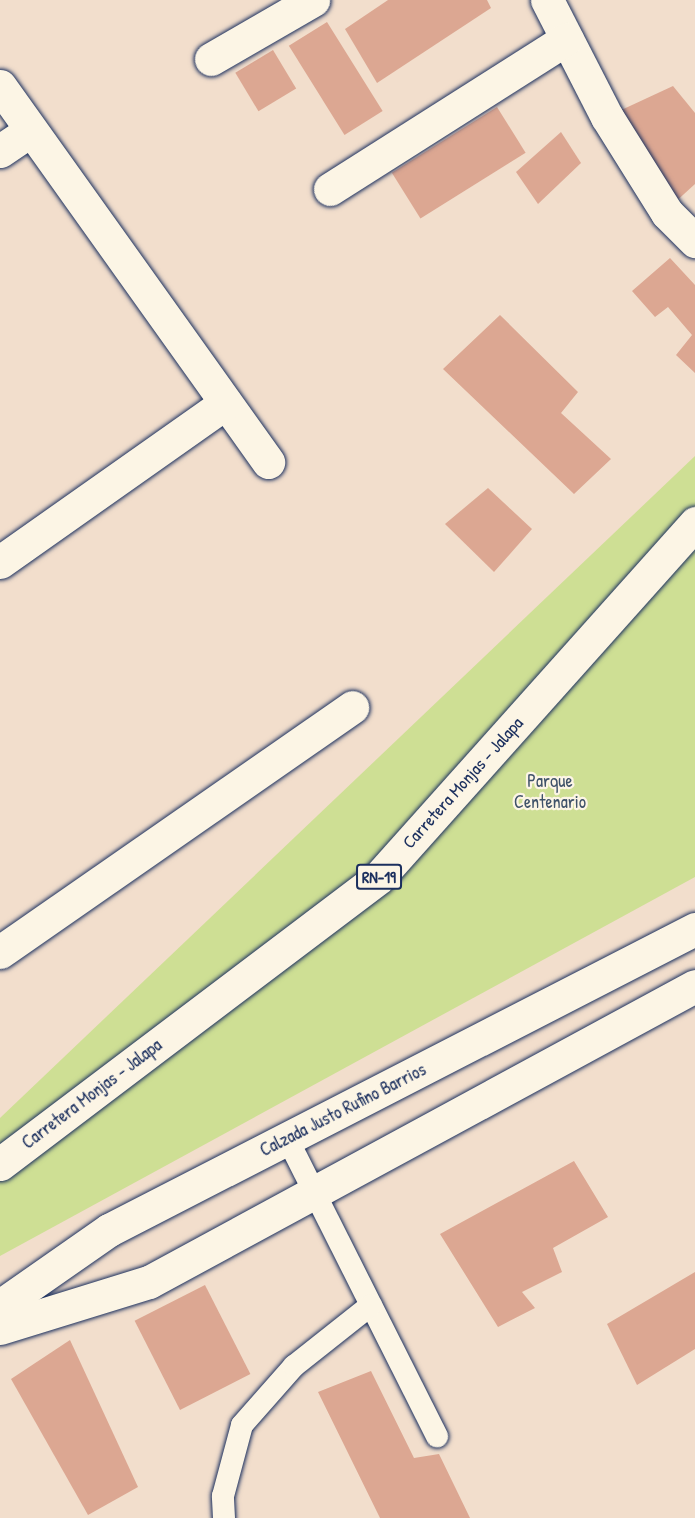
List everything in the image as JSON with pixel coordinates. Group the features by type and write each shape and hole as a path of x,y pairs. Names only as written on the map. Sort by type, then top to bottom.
{"street":[{"path":"211,59 313,0"},
{"path":"547,0 566,39 667,213 695,241"},
{"path":"330,189 566,39"},
{"path":"0,86 268,462"},
{"path":"0,151 31,130"},
{"path":"0,562 225,403"},
{"name":"Carretera Monjas - Jalapa","path":"0,1164 379,877 692,532"},
{"path":"0,951 352,707"},
{"name":"Calzada Justo Rufino Barrios","path":"0,1306 109,1230 695,929"},
{"path":"0,1328 149,1282 314,1196 695,986"}],"lane":[{"path":"287,1138 314,1196 437,1436"},
{"path":"224,1518 223,1496 242,1425 294,1366 371,1305"}],"green space":[{"name":"Parque Centenario","path":"695,456 695,877 0,1256 0,1118"}],"building":[{"path":"388,0 487,0 491,8 377,83 345,29"},
{"path":"327,22 383,111 344,135 289,46"},
{"path":"273,50 296,89 258,111 235,73"},
{"path":"673,86 695,113 695,184 672,205 617,112"},
{"path":"497,107 526,153 420,219 392,173"},
{"path":"561,132 581,163 538,204 516,172"},
{"path":"670,258 695,285 695,373 676,355 692,335 668,307 655,317 632,291"},
{"path":"500,315 578,392 561,413 611,459 574,494 443,369"},
{"path":"488,488 532,529 494,572 445,524"},
{"path":"574,1161 608,1217 553,1248 562,1272 522,1292 535,1308 498,1327 440,1234"},
{"path":"695,1272 695,1349 637,1385 607,1324"},
{"path":"205,1285 250,1374 180,1410 135,1321"},
{"path":"70,1340 138,1487 88,1515 11,1379"},
{"path":"371,1371 414,1458 439,1454 470,1518 380,1518 318,1392"}]}
